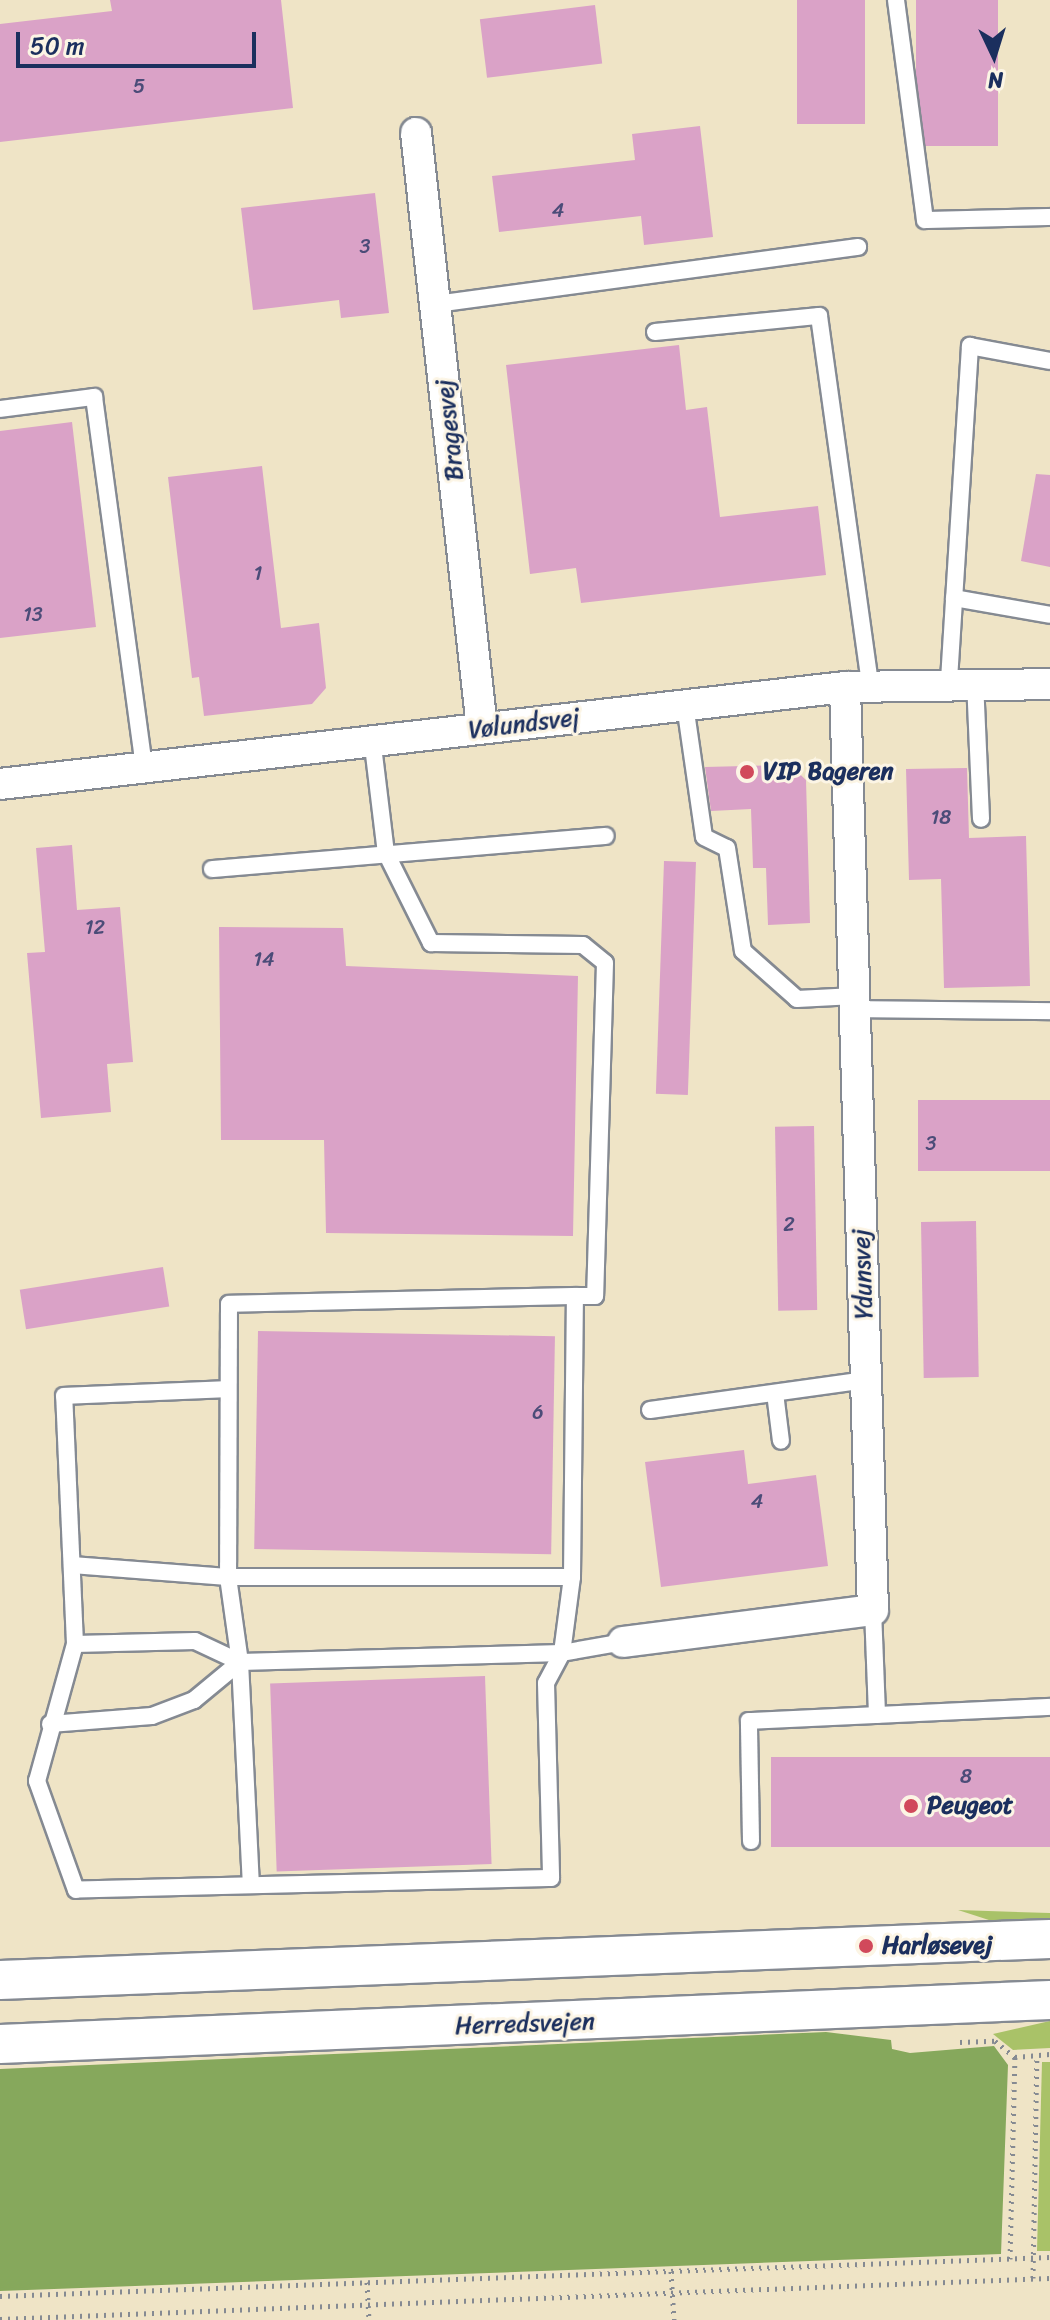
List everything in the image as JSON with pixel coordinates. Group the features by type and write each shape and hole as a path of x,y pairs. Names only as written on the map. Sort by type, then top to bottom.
{"street":[{"name":"Bragesvej","path":"416,133 482,728"},
{"name":"Vølundsvej","path":"0,784 373,746 482,728 857,686 962,681 1050,684"},
{"name":"Ydunsvej","path":"857,686 855,1002 873,1610"},
{"path":"623,1642 873,1610"},
{"path":"0,1980 1050,1939"},
{"name":"Herredsvejen","path":"0,2044 1050,2000"}],"lane":[{"path":"896,0 925,220 1050,217"},
{"path":"436,304 858,247"},
{"path":"655,332 819,316 857,686"},
{"path":"981,819 954,598 970,346 1050,361"},
{"path":"0,409 94,397 144,767"},
{"path":"954,598 1050,615"},
{"path":"685,705 704,837 727,848 743,951 797,999 1050,1011"},
{"path":"251,1885 240,1662 228,1577 229,1304 595,1296 605,963 583,945 431,943 386,853 373,746"},
{"path":"212,869 606,836"},
{"path":"228,1389 64,1396 75,1644 50,1724 37,1781 76,1890 551,1878 546,1683 562,1653 572,1577 575,1296"},
{"path":"650,1410 866,1380"},
{"path":"775,1393 781,1441"},
{"path":"72,1565 228,1577 572,1577"},
{"path":"873,1610 877,1715"},
{"path":"75,1644 195,1641 240,1662 562,1653 623,1642"},
{"path":"50,1724 152,1716 194,1700 240,1662"},
{"path":"751,1841 749,1721 1050,1707"}],"path":[{"path":"1010,2259 1015,2057 1050,2054"},
{"path":"1033,2278 1037,2055"},
{"path":"0,2296 1050,2257"},
{"path":"671,2271 674,2320"},
{"path":"0,2319 1050,2278"},
{"path":"367,2282 369,2320"}],"green space":[{"path":"958,1910 1050,1913 1050,1918 992,1921"},
{"path":"1050,2021 1050,2048 1013,2050 993,2034"},
{"path":"826,2032 891,2040 892,2049 910,2053 994,2046 1008,2065 1001,2254 0,2291 0,2069"},
{"path":"1042,2062 1050,2062 1050,2251 1037,2251"}],"building":[{"path":"110,0 281,0 293,108 0,142 0,24 112,11"},
{"path":"797,0 865,0 865,124 797,124"},
{"path":"916,0 998,0 998,146 916,146"},
{"path":"595,5 602,64 487,78 480,19"},
{"path":"700,126 713,237 644,245 641,216 499,232 492,176 635,160 632,134"},
{"path":"375,193 389,313 341,318 339,300 253,310 241,208"},
{"path":"679,345 686,410 707,407 720,517 818,506 826,575 581,603 576,568 530,574 506,365"},
{"path":"72,422 96,627 0,638 0,431"},
{"path":"262,466 281,628 319,623 326,688 312,704 204,716 199,677 192,678 168,477"},
{"path":"1036,474 1050,475 1050,567 1021,561"},
{"path":"790,765 806,780 810,923 768,925 766,868 753,868 751,809 711,811 705,767"},
{"path":"967,768 969,838 1026,836 1030,986 944,988 941,879 909,880 906,769"},
{"path":"72,845 77,910 120,907 133,1062 107,1064 111,1112 41,1118 27,953 45,952 36,848"},
{"path":"664,861 696,862 688,1095 656,1094"},
{"path":"219,927 343,928 346,966 578,976 573,1236 326,1233 324,1140 221,1140"},
{"path":"918,1100 1050,1100 1050,1171 918,1171"},
{"path":"814,1126 817,1310 778,1311 775,1127"},
{"path":"976,1221 979,1377 924,1378 921,1222"},
{"path":"163,1267 169,1307 26,1329 20,1290"},
{"path":"258,1331 555,1336 551,1554 254,1549"},
{"path":"744,1450 748,1484 816,1475 828,1566 661,1587 645,1462"},
{"path":"485,1676 492,1864 277,1871 270,1684"},
{"name":"Peugeot","path":"771,1757 1050,1757 1050,1847 771,1847"}],"place":[{"name":"VIP Bageren","path":"747,772"},
{"name":"Peugeot","path":"911,1806"},
{"name":"Harløsevej","path":"866,1946"}]}
